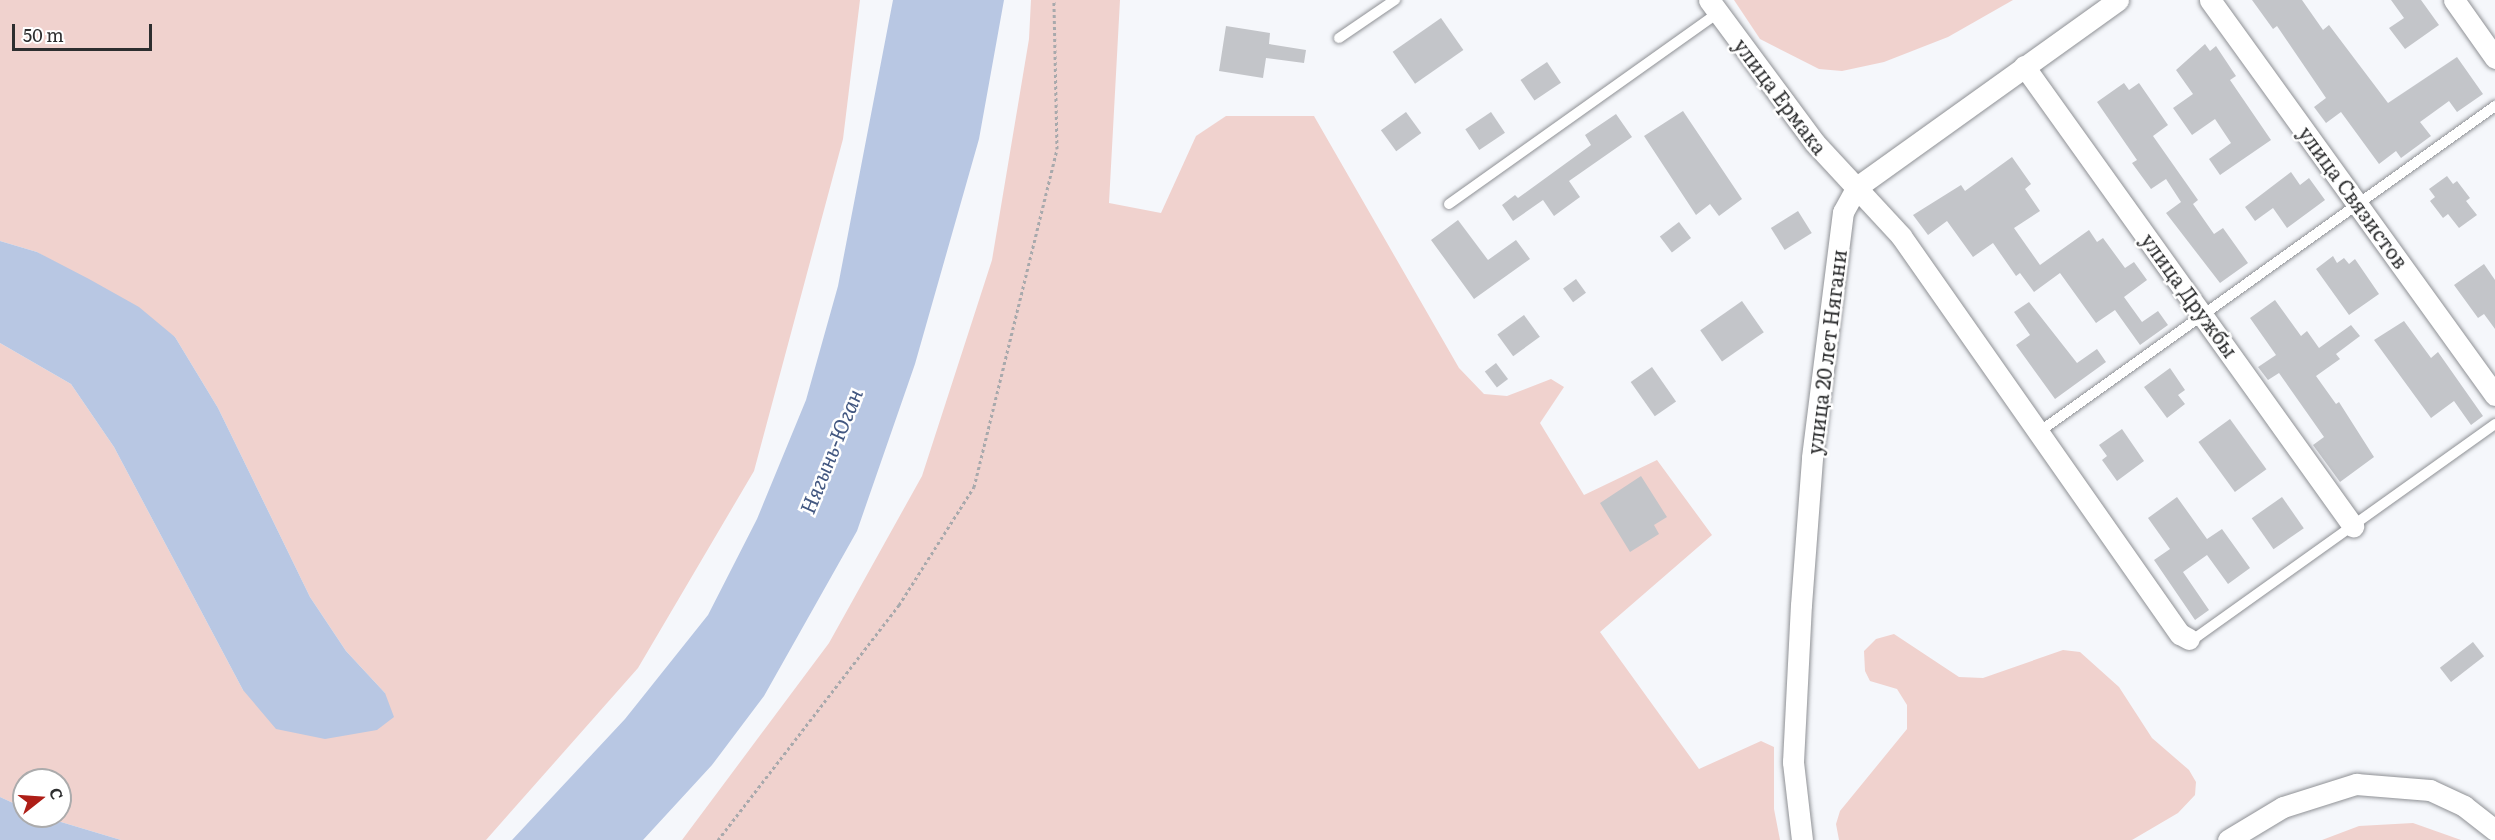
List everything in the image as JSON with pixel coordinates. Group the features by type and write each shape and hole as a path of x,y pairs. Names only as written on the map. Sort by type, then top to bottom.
{"street":[{"name":"улица 20 лет Нягани","path":"1802,840 1792,762 1812,457 1843,212 1857,187 2118,0"},
{"name":"улица Связистов","path":"2210,0 2360,204 2495,395"},
{"path":"2454,0 2495,57"},
{"name":"улица Ермака","path":"1714,7 1815,143 1901,236 2180,634 2189,639"},
{"name":"улица Дружбы","path":"2024,66 2204,314 2353,526"},
{"path":"2228,840 2283,807 2356,784 2430,790 2464,806 2495,830"}],"lane":[{"path":"1339,38 1395,0"},
{"path":"1449,204 1714,7"},
{"path":"2039,432 2495,106"},
{"path":"2189,639 2198,636 2495,424"}],"path":[{"path":"718,840 899,605 974,487 1057,149 1054,0"}],"shaded area":[{"path":"0,0 860,0 843,139 754,471 638,668 486,840 121,840 72,825 72,768 12,768 12,802 0,797 0,343 71,384 114,447 243,690 385,693 346,651 310,597 218,408 175,337 37,252 0,241"},
{"path":"1031,0 1120,0 1109,203 1161,213 1196,136 1226,116 1314,116 1459,368 1484,394 1507,396 1551,379 1564,387 1540,423 1584,495 1657,460 1712,535 1600,632 1699,769 1761,741 1774,747 1774,809 1780,840 682,840 829,643 922,476 992,260 1029,39"},
{"path":"1734,0 2013,0 1948,37 1884,62 1842,71 1819,69 1760,39"},
{"path":"1894,634 1959,677 1983,678 2063,650 2080,652 2119,687 2152,738 2189,770 2196,782 2195,795 2178,813 2132,840 1839,840 1836,824 1840,811 1907,729 1907,705 1897,689 1870,681 1865,671 1864,651 1876,639"},
{"path":"2413,823 2461,840 2322,840 2359,826"}],"water":[{"name":"Нягынь-Юган","path":"893,0 1004,0 979,139 915,364 857,531 764,696 712,765 643,840 512,840 625,719 708,615 757,519 806,400 838,286"},
{"path":"0,241 37,252 89,279 139,307 175,337 218,408 310,597 346,651 385,693 394,717 377,730 325,739 276,729 243,690 114,447 71,384 0,343"},
{"path":"0,797 12,802 12,828 72,828 72,825 121,840 0,840"}],"building":[{"path":"2252,0 2302,0 2323,30 2329,25 2388,103 2457,57 2483,94 2457,112 2449,101 2420,122 2431,136 2401,158 2396,151 2379,164 2341,112 2326,123 2314,107 2326,98 2277,26 2273,29"},
{"path":"2391,0 2421,0 2439,25 2405,49 2389,28 2404,18"},
{"path":"1441,18 1463,50 1415,84 1393,52"},
{"path":"1226,26 1270,33 1269,44 1306,50 1304,63 1266,58 1263,78 1219,71"},
{"path":"2205,44 2210,51 2216,46 2236,76 2230,80 2271,140 2220,175 2209,159 2231,143 2215,119 2192,135 2173,108 2193,94 2176,70"},
{"path":"1547,62 1561,83 1534,101 1520,80"},
{"path":"2124,83 2129,90 2139,83 2168,125 2153,136 2198,200 2193,204 2214,234 2223,228 2248,263 2220,283 2166,213 2181,202 2166,179 2151,189 2132,163 2137,160 2097,102"},
{"path":"1683,111 1742,199 1719,216 1710,204 1696,215 1644,136"},
{"path":"1406,112 1421,133 1396,151 1381,130"},
{"path":"1491,112 1505,133 1479,150 1465,129"},
{"path":"1616,114 1632,137 1569,181 1580,197 1554,216 1543,200 1513,221 1502,205 1515,195 1518,198 1591,145 1585,135"},
{"path":"2012,157 2031,184 2025,189 2040,211 2014,228 2040,265 2089,230 2097,242 2103,238 2125,268 2134,262 2147,280 2124,297 2142,322 2158,311 2168,325 2140,345 2115,310 2096,323 2060,273 2034,292 2020,273 2016,276 1993,243 1973,257 1947,221 1928,235 1913,215 1961,185 1965,191"},
{"path":"2291,172 2300,185 2309,178 2325,200 2287,228 2273,208 2255,221 2245,207"},
{"path":"2447,176 2453,184 2457,181 2470,198 2466,201 2477,215 2459,228 2448,214 2443,218 2430,201 2435,197 2429,189"},
{"path":"1798,211 1812,233 1785,250 1771,228"},
{"path":"1458,220 1488,260 1516,240 1530,259 1474,299 1431,240"},
{"path":"1679,222 1691,238 1672,252 1660,236"},
{"path":"2333,256 2337,263 2344,258 2349,264 2355,259 2379,294 2349,315 2316,269"},
{"path":"2484,264 2495,280 2495,329 2484,314 2478,318 2454,285"},
{"path":"1576,279 1586,293 1573,302 1563,288"},
{"path":"2275,300 2301,336 2307,331 2319,348 2351,325 2360,336 2336,354 2340,359 2316,376 2336,404 2339,402 2374,457 2340,482 2313,445 2324,437 2279,373 2268,380 2258,367 2276,355 2250,318"},
{"path":"1742,301 1764,332 1722,361 1700,330"},
{"path":"2029,302 2077,363 2097,349 2106,362 2055,399 2016,345 2030,335 2014,312"},
{"path":"1524,315 1540,337 1513,356 1497,334"},
{"path":"2404,321 2431,358 2438,352 2483,416 2471,425 2454,401 2431,418 2374,340"},
{"path":"1496,363 1508,379 1497,387 1485,371"},
{"path":"1652,367 1676,401 1655,416 1631,382"},
{"path":"2170,368 2185,390 2178,395 2185,404 2167,418 2144,387"},
{"path":"2230,419 2266,469 2235,492 2198,442"},
{"path":"2122,429 2144,461 2117,481 2102,460 2107,456 2099,445"},
{"path":"1641,476 1667,517 1654,525 1659,534 1630,552 1600,503"},
{"path":"2177,497 2207,539 2222,529 2250,568 2228,584 2207,555 2183,572 2209,610 2195,620 2154,560 2170,549 2148,518"},
{"path":"2282,497 2304,528 2273,549 2252,518"},
{"path":"2473,642 2484,656 2451,682 2440,668"}]}
